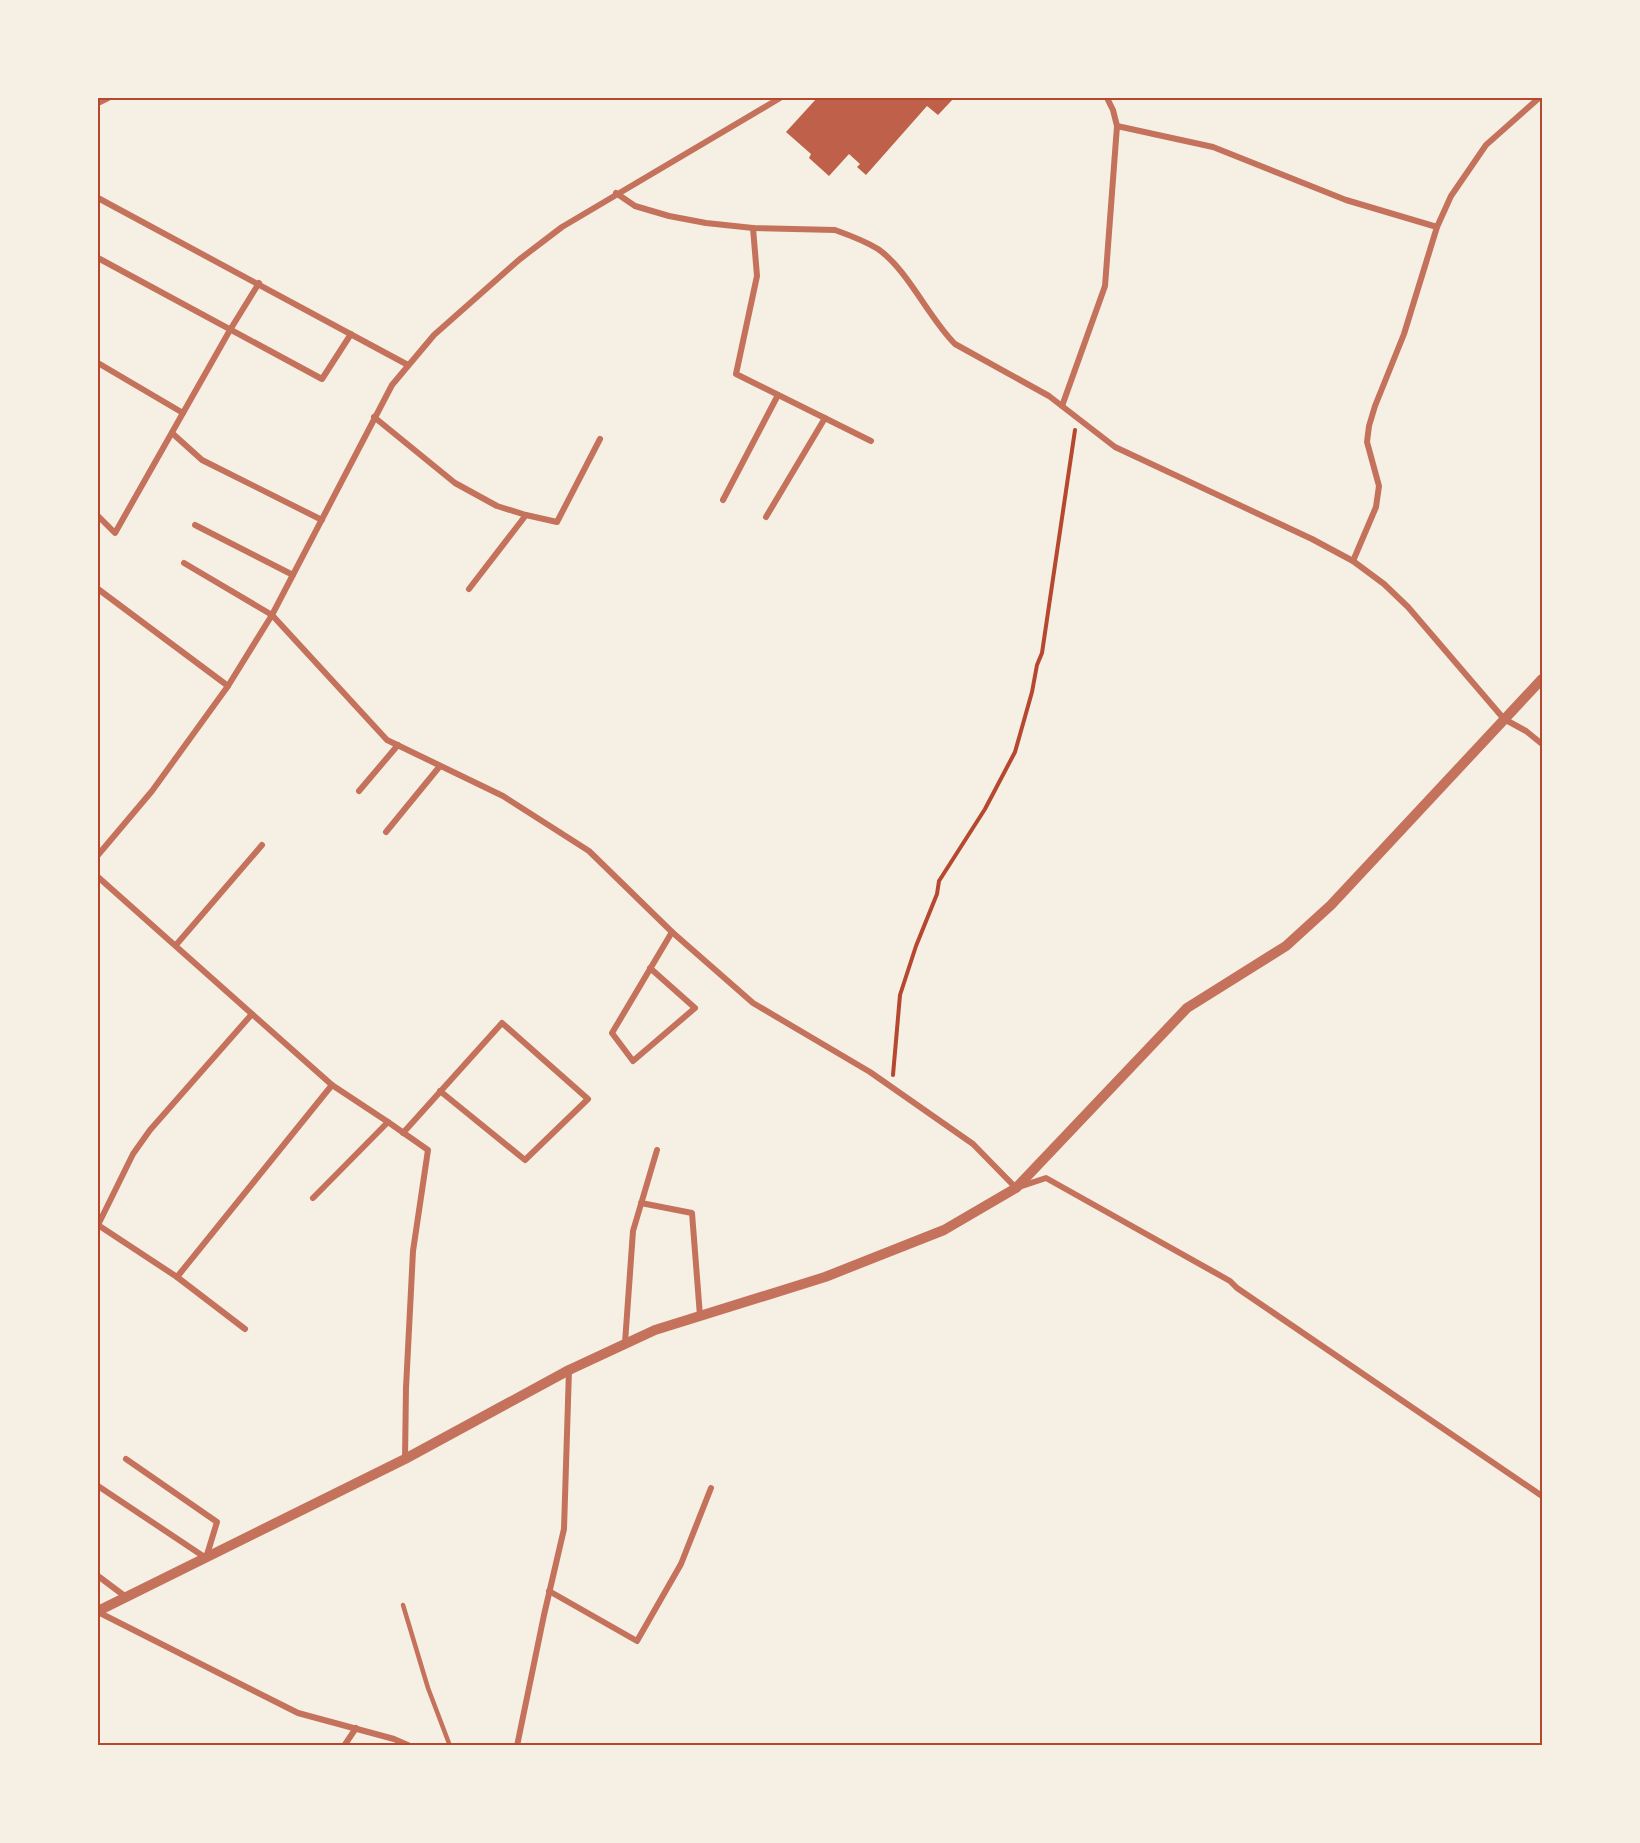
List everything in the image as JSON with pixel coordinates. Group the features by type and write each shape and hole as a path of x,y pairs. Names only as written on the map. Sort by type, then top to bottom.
{"street":[{"path":"98,103 108,98"},
{"path":"98,855 152,791 228,687 272,615 392,385 434,335 520,259 562,227 780,98"},
{"path":"1062,406 1105,286 1117,126 1107,98"},
{"path":"1353,561 1376,507 1379,486 1367,442 1369,426 1404,334 1437,227 1451,196 1486,145 1539,98"},
{"path":"1117,126 1214,147 1346,201 1437,227"},
{"path":"616,193 635,206 669,216 753,228 835,230 879,250 903,275 943,332 955,344 1049,396 1115,447 1312,539 1353,561 1384,584 1408,607 1504,719 1526,731 1542,744"},
{"path":"98,198 408,365"},
{"path":"753,228 757,276 736,374 871,441"},
{"path":"98,258 322,379 351,334"},
{"path":"98,516 115,533 259,283"},
{"path":"98,363 183,413"},
{"path":"723,500 778,395"},
{"path":"374,417 455,483 497,506 557,522 600,439"},
{"path":"766,517 825,418"},
{"path":"172,433 202,460 322,520"},
{"path":"470,589 526,515"},
{"path":"195,525 293,575"},
{"path":"184,563 272,615 387,740 503,796 589,851 672,932 753,1003 870,1072 973,1144 1016,1188"},
{"path":"98,589 228,687"},
{"path":"1016,1188 1187,1008 1286,946 1331,905 1542,679"},
{"path":"359,791 398,745"},
{"path":"386,832 440,766"},
{"path":"176,945 262,845"},
{"path":"98,877 332,1085 428,1150 412,1251 405,1460"},
{"path":"651,968 695,1008 633,1061 612,1033 672,932"},
{"path":"245,1329 177,1277 98,1225 101,1209 150,1130 252,1014"},
{"path":"403,1132 440,1091 502,1023 588,1099 525,1160 440,1091"},
{"path":"177,1277 332,1085"},
{"path":"313,1198 388,1122"},
{"path":"625,1344 633,1231 657,1150"},
{"path":"98,1612 405,1460 569,1370 655,1330 825,1277 944,1230 1016,1188 1046,1178 1230,1281 1542,1496"},
{"path":"641,1203 692,1214 700,1316"},
{"path":"517,1746 564,1529 569,1370"},
{"path":"126,1458 217,1522 206,1558"},
{"path":"98,1486 206,1558"},
{"path":"549,1591 637,1641 681,1564 711,1488"},
{"path":"98,1576 127,1597"},
{"path":"98,1612 298,1713 394,1738 410,1746"},
{"path":"344,1746 356,1728"}],"lane":[{"path":"403,1605 428,1688 450,1746"}],"path":[{"path":"891,1088 900,995 916,946 938,894 939,881 985,809 1015,752 1032,692 1037,665 1042,653 1077,417"}],"building":[{"path":"817,98 954,98 938,115 927,106 866,175 857,167 860,164 849,154 829,176 809,158 811,154 786,132"}]}
